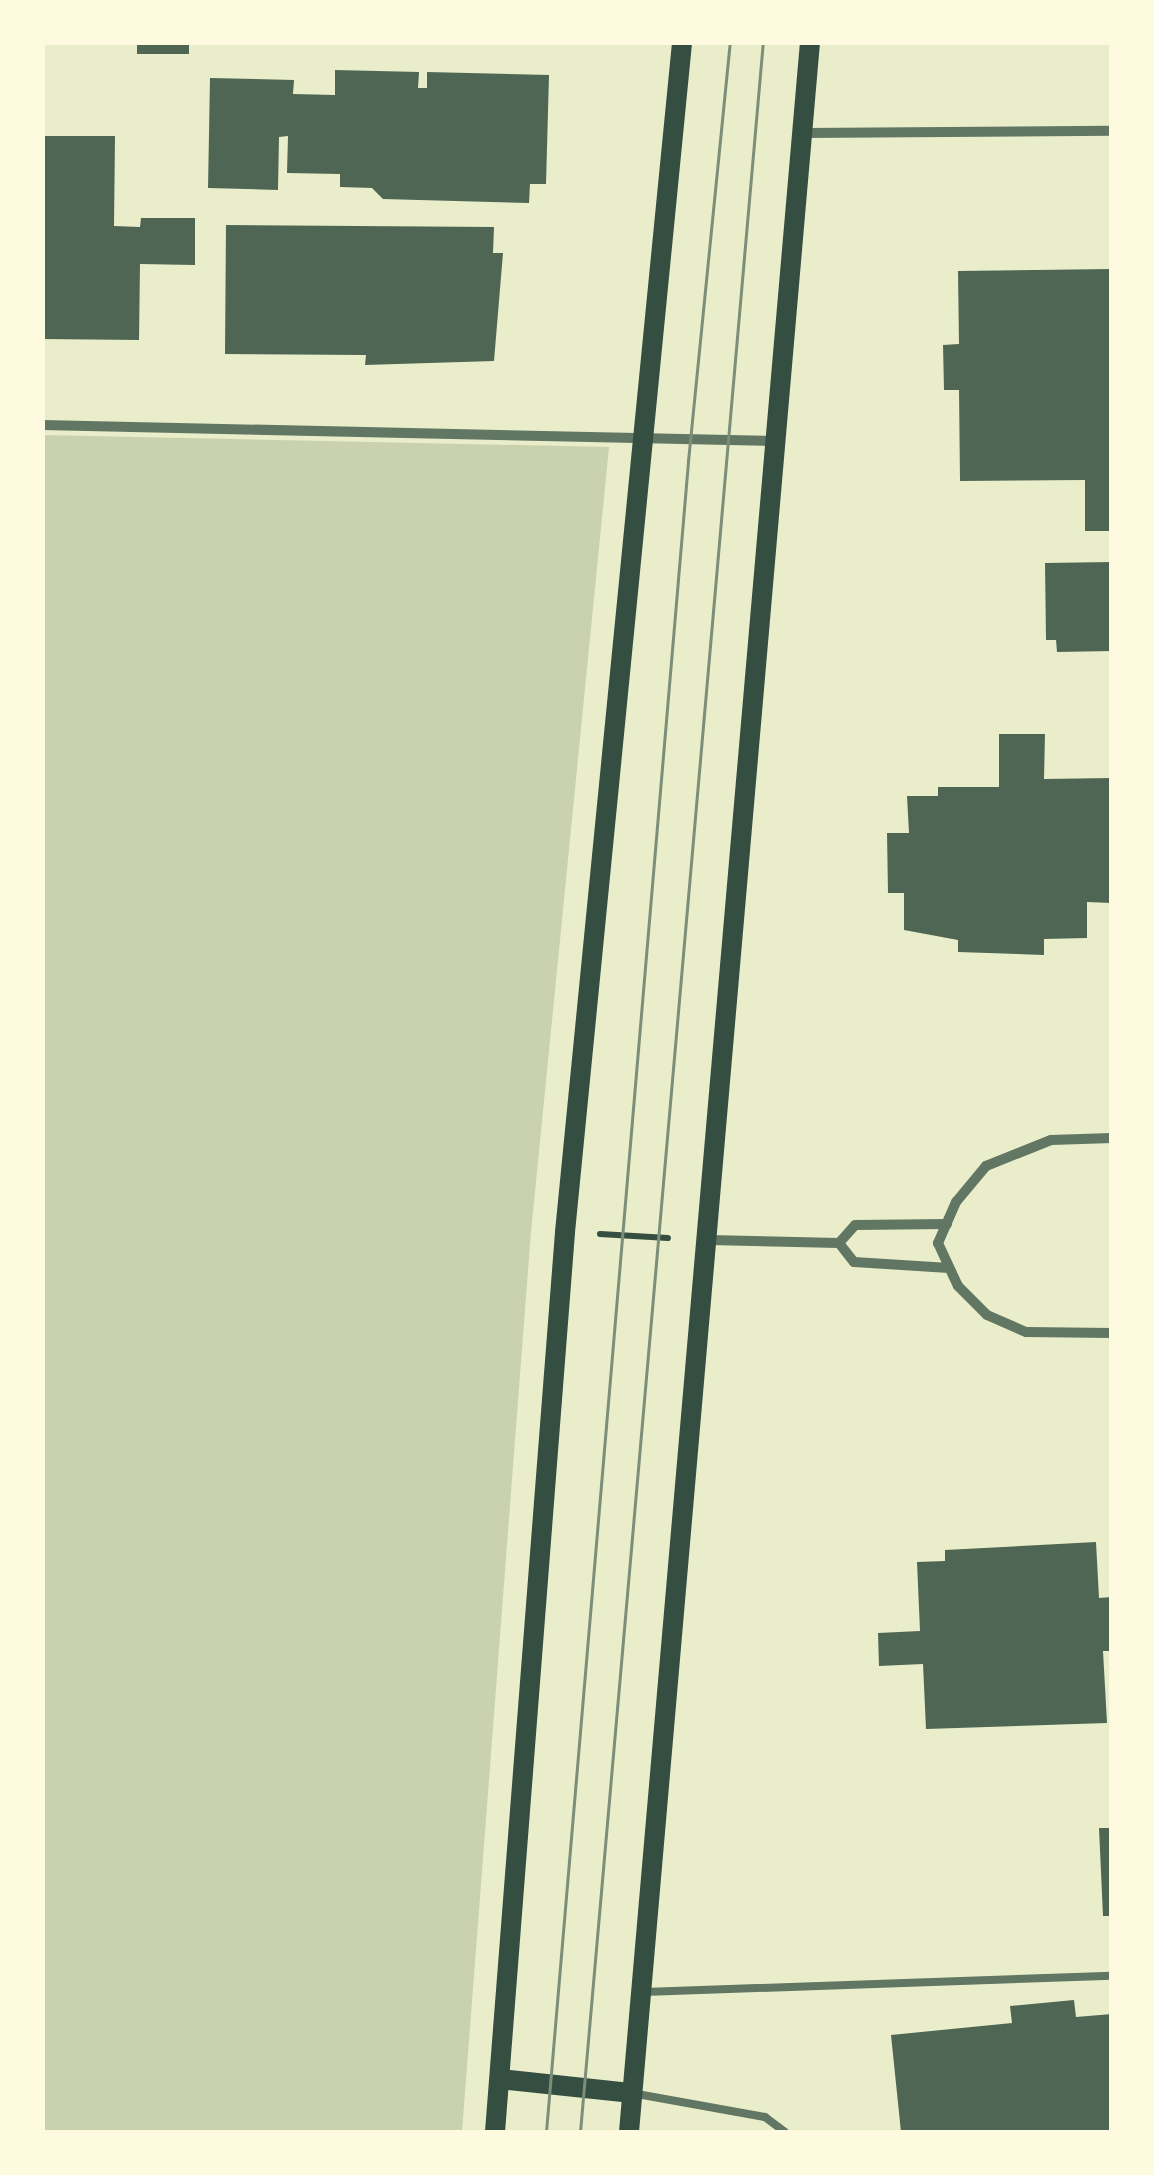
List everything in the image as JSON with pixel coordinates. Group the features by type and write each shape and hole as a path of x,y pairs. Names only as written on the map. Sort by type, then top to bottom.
{"main road":[{"path":"495,2132 565,1232 639,436 682,42"},
{"path":"628,2132 644,1992 810,42"},
{"path":"500,2079 632,2093"}],"street":[{"path":"804,133 1112,131"},
{"path":"42,425 779,441"},
{"path":"1112,1138 1052,1140 1015,1150 986,1166 938,1243 950,1268 987,1315 1026,1332 1112,1333"},
{"path":"709,1240 839,1243 856,1225 947,1224"},
{"path":"839,1243 854,1262 950,1268"}],"lane":[{"path":"644,1992 1112,1976"},
{"path":"632,2093 765,2117 785,2132"}],"path":[{"path":"565,1232 709,1240"}],"green space":[{"path":"43,435 609,447 531,1232 462,2132 43,2132"}],"building":[{"path":"137,42 189,42 189,54 137,54"},
{"path":"335,70 419,72 418,88 427,88 427,72 549,75 546,184 530,184 529,203 383,199 372,188 340,187 340,174 287,173 288,136 279,137 278,190 208,188 210,78 294,80 293,94 335,95"},
{"path":"43,136 115,136 114,226 140,227 141,218 195,218 195,265 140,264 139,340 42,339"},
{"path":"226,225 494,227 493,253 503,253 494,361 365,365 366,355 225,354"},
{"path":"1112,269 1112,531 1085,531 1085,480 960,481 959,390 944,390 943,345 959,344 958,271"},
{"path":"1112,562 1112,651 1057,652 1056,640 1046,640 1045,563"},
{"path":"999,734 1045,734 1044,779 1112,778 1112,903 1087,902 1087,938 1044,939 1044,955 958,952 958,940 904,930 904,893 888,893 887,833 909,833 907,796 938,796 938,787 999,787"},
{"path":"1096,1542 1099,1598 1112,1597 1112,1651 1103,1651 1107,1723 926,1729 923,1664 879,1666 878,1633 920,1631 917,1562 945,1561 945,1550"},
{"path":"1099,1828 1112,1828 1112,1916 1103,1916"},
{"path":"1074,2000 1076,2017 1112,2014 1112,2132 901,2132 891,2035 1012,2023 1010,2006"}],"tram line":[{"path":"546,2132 688,461 730,42"},
{"path":"580,2132 763,42"}]}
